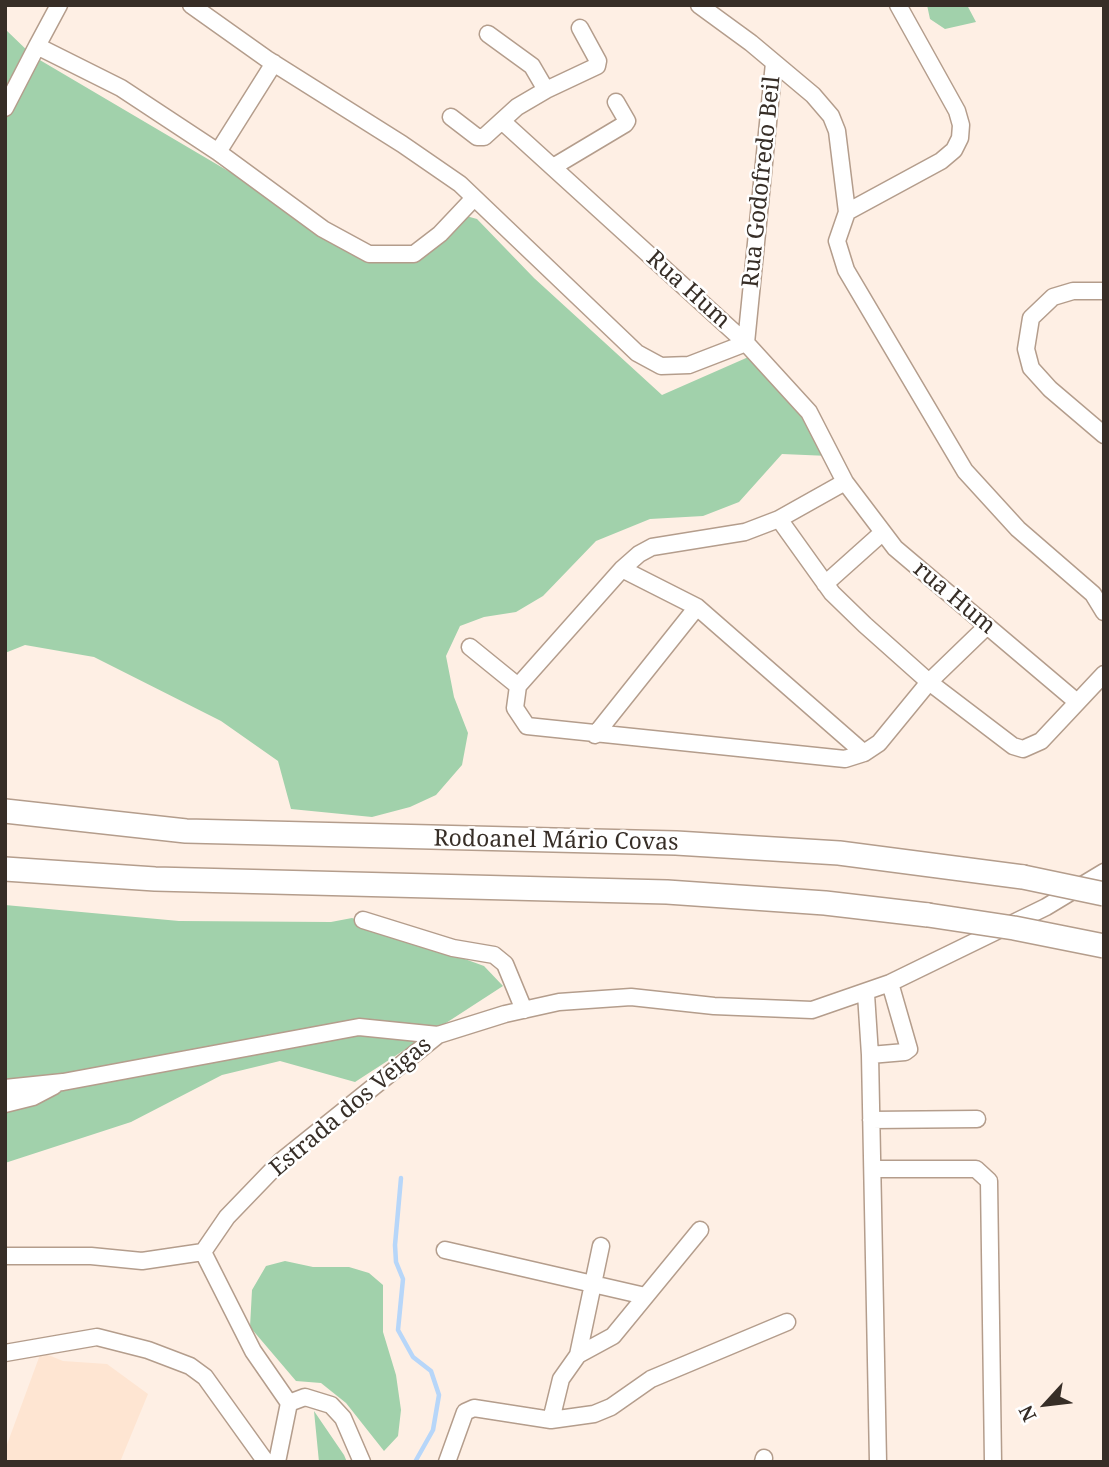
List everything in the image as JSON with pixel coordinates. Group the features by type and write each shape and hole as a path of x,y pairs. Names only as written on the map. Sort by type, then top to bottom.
{"highway":[{"name":"Rodoanel Mário Covas","path":"5,811 113,825 225,833 676,843 839,853 1023,877 1104,894"},
{"name":"Rodoanel Mário Covas","path":"5,869 155,879 667,892 788,900 928,915 1014,928 1104,946"}],"street":[{"path":"5,108 60,5"},
{"path":"191,5 274,63 402,144 474,198 637,353 662,366 689,365 746,343"},
{"path":"699,5 813,95 831,116 837,131 847,212 837,241 846,270 965,471 1018,529 1059,561 1093,594 1104,612"},
{"path":"847,212 941,161 954,150 960,138 961,125 957,111 898,5"},
{"path":"451,117 477,137 484,137 517,107 597,66 598,61 580,28"},
{"path":"488,34 532,66 546,90"},
{"path":"37,46 121,88 218,152 323,229 369,254 414,254 440,234 474,198"},
{"path":"218,152 274,63"},
{"name":"Rua Godofredo Beil","path":"746,343 774,63"},
{"path":"553,167 625,124 627,121 616,102"},
{"name":"Rua Hum","path":"503,122 746,343 809,412 845,482"},
{"path":"1104,291 1073,291 1053,297 1031,318 1026,349 1031,368 1050,389 1104,435"},
{"path":"845,482 779,519 745,531 652,547 622,569 518,686 515,708 527,726 845,759 864,753 879,743 929,682 987,626"},
{"name":"rua Hum","path":"845,482 895,548 1077,702"},
{"path":"779,519 825,584 865,625 929,682 1013,746 1023,749 1041,741 1104,674"},
{"path":"825,584 882,533"},
{"path":"622,569 697,607 864,753"},
{"path":"595,735 697,607"},
{"path":"470,647 518,686"},
{"path":"5,1088 63,1082 359,1027 438,1035 559,1002 631,997 801,1011 827,1007 866,994 1046,908 1104,872"},
{"path":"363,920 453,948 494,955 505,964 524,1010"},
{"path":"870,1055 905,1052 909,1049 890,983"},
{"path":"866,994 873,1169 878,1462"},
{"name":"Estrada dos Veigas","path":"203,1252 228,1217 280,1162 438,1035"},
{"path":"5,1104 33,1097 63,1082"},
{"path":"871,1120 977,1119"},
{"path":"873,1169 976,1169 989,1181 993,1462"},
{"path":"578,1355 612,1336 700,1230"},
{"path":"551,1420 561,1379 578,1355 601,1246"},
{"path":"445,1250 645,1296"},
{"path":"5,1256 91,1256 142,1261 203,1252 253,1351 289,1403 277,1462"},
{"path":"447,1462 465,1412 474,1408 551,1420 594,1414 651,1380 695,1359 787,1322"},
{"path":"5,1353 97,1337 148,1350 190,1366 205,1377 266,1462"},
{"path":"289,1403 305,1397 331,1405 349,1430 362,1462"}],"shaded area":[{"path":"41,1352 63,1361 107,1364 148,1394 120,1462 7,1462 5,1450"}],"green space":[{"path":"927,5 967,5 976,22 945,29 930,19"},
{"path":"5,29 33,56 369,254 414,254 459,214 477,219 534,278 662,395 753,355 806,414 829,456 782,454 739,502 703,516 650,519 596,541 543,596 516,612 484,617 460,626 446,656 454,697 468,733 462,765 436,795 410,807 372,817 291,809 278,761 221,721 94,657 25,645 5,653"},
{"path":"5,905 179,921 331,922 352,918 484,966 503,986 355,1082 280,1061 222,1075 131,1122 5,1163"},
{"path":"285,1261 313,1267 349,1267 369,1273 383,1285 383,1332 396,1375 401,1410 398,1436 384,1451 346,1403 321,1383 296,1381 250,1327 252,1290 266,1266"},
{"path":"314,1411 344,1455 347,1462 319,1462"}],"waterway":[{"path":"401,1178 395,1245 396,1262 403,1279 398,1330 413,1357 431,1371 439,1395 433,1430 415,1462"}]}
